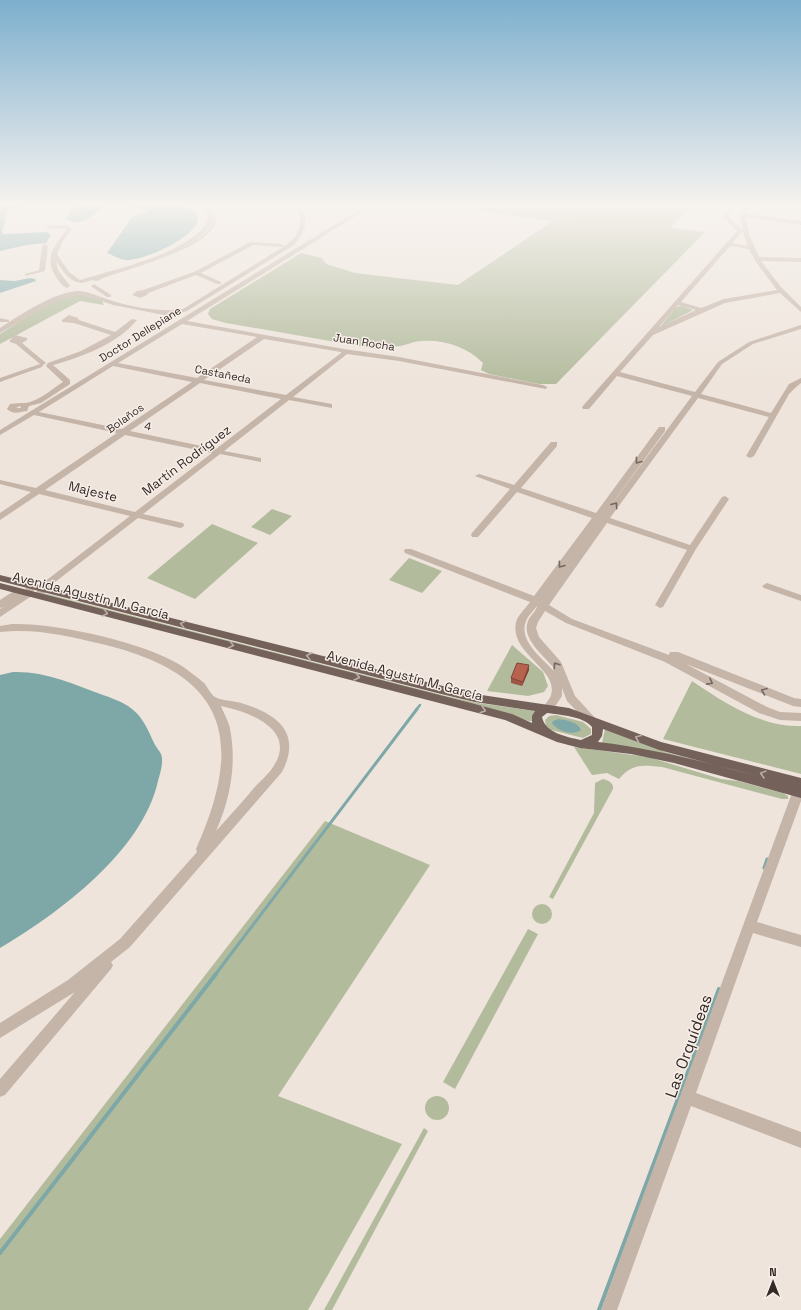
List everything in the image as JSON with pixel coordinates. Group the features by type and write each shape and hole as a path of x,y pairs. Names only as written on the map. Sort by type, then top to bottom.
{"main road":[{"name":"Avenida Agustín M. García","path":"0,578 36,591 471,707 508,718 580,744 658,756 800,790"},
{"name":"Avenida Agustín M. García","path":"0,586 20,591 36,591 475,698 548,708 592,720 659,746 800,790"},
{"path":"546,732 538,724 537,716 542,710 548,708"},
{"path":"580,744 590,742 597,736 597,726 592,720"}],"street":[{"path":"53,264 53,269 69,292 124,304"},
{"path":"61,264 63,268 80,281 90,282 124,304"},
{"path":"0,326 4,321 66,287 80,281 134,264"},
{"path":"0,331 47,303 63,296 89,291 94,285 105,278 145,264"},
{"path":"144,292 196,273 213,264"},
{"path":"176,312 187,308 221,284 254,264"},
{"name":"Doctor Dellepiane","path":"0,433 275,264"},
{"path":"586,407 711,264"},
{"path":"762,264 782,291 801,310"},
{"path":"27,275 41,267 53,269 63,268"},
{"path":"196,273 221,284"},
{"path":"650,335 702,310 732,299 782,291"},
{"path":"677,303 702,310"},
{"name":"Juan Rocha","path":"124,304 176,312 184,320 262,337 399,359 543,387"},
{"path":"0,380 88,349 115,334 134,320"},
{"path":"75,321 115,334"},
{"path":"592,720 570,698 559,681 524,644 519,625 539,603 714,362 744,341 770,331 801,323"},
{"path":"692,394 720,363 735,352 766,337 801,327"},
{"name":"Bolaños","path":"0,517 262,337"},
{"path":"18,343 67,382 38,401 26,406"},
{"name":"Martín Rodríguez","path":"5,604 36,591 344,354 344,351"},
{"name":"Castañeda","path":"112,364 329,406"},
{"path":"616,373 773,416"},
{"path":"750,456 790,389 801,380"},
{"name":"4","path":"33,413 258,460"},
{"path":"475,535 554,444"},
{"path":"479,476 692,549"},
{"name":"Majeste","path":"0,482 180,525"},
{"path":"660,605 692,549 725,499"},
{"path":"408,551 539,603 569,621 694,668 800,703 801,717 780,716 763,710 694,668"},
{"path":"768,586 801,598"},
{"path":"0,614 5,604 20,591"},
{"path":"539,603 531,624 536,641 557,665 559,681 557,698 548,708"},
{"path":"0,629 22,627 50,630 111,643 134,650 178,668 203,688 222,720 228,740 228,770 220,809 198,858"},
{"path":"524,644 534,648 536,641"},
{"path":"0,1090 198,858 278,768 283,760 285,744 280,730 266,716 226,703 212,701"},
{"name":"Las Orquídeas","path":"609,1310 800,790"},
{"path":"220,809 223,814 228,816 238,814"},
{"path":"750,926 801,941"},
{"path":"0,1031 53,998 96,968 125,943"},
{"path":"53,998 59,998 67,1003 66,1013"},
{"path":"687,1097 801,1140"}],"green space":[{"path":"283,264 326,264 355,273 458,285 489,264 674,264 556,384 539,384 489,374 481,370 483,363 477,357 463,348 438,341 418,341 400,346 376,349 226,323 212,319 208,314 210,309"},
{"path":"139,265 97,281 91,280"},
{"path":"81,294 101,299 104,305 80,301 0,344 0,334 29,316 60,299"},
{"path":"682,306 693,310 660,327 676,307"},
{"path":"272,509 292,516 270,535 251,527"},
{"path":"212,524 258,543 195,599 147,578"},
{"path":"409,558 442,571 422,593 389,580"},
{"path":"43,593 446,696 478,703 535,711 532,721 529,721 43,595"},
{"path":"512,645 543,672 548,686 544,692 528,696 487,691"},
{"path":"692,681 730,705 757,718 786,725 801,726 801,774 663,739"},
{"path":"556,715 583,722 591,729 591,734 583,738 551,730 546,726 545,720 549,716"},
{"path":"605,729 665,752 801,787 602,743"},
{"path":"574,747 648,757 721,779 738,781 783,793 788,796 788,799 782,799 662,767 638,766 629,770 619,779 607,773 592,775"},
{"path":"603,779 612,783 613,789 553,899 549,897 594,813 595,783"},
{"path":"325,821 430,865 278,1096 402,1144 308,1310 0,1310 0,1239"},
{"path":"542,904 549,907 552,914 549,921 542,924 535,921 532,914 535,907"},
{"path":"528,929 538,934 455,1089 443,1082"},
{"path":"437,1096 442,1097 448,1103 448,1113 442,1119 437,1120 432,1119 426,1113 425,1108 426,1103 432,1097"},
{"path":"424,1128 428,1131 332,1310 324,1310"}],"water":[{"path":"30,278 35,279 36,281 0,293 0,280 15,281"},
{"path":"13,672 25,672 59,679 128,706 140,716 161,754 162,760 159,778 149,807 135,832 117,856 72,898 23,934 0,948 0,675"},
{"path":"558,719 575,723 581,730 574,733 565,732 554,726 552,723"}],"building":[{"path":"517,663 529,665 523,682 511,678"}],"waterway":[{"path":"416,710 420,705"},
{"path":"215,975 417,709"},
{"path":"764,868 767,859"},
{"path":"0,1253 216,974"},
{"path":"599,1310 719,989"}]}
